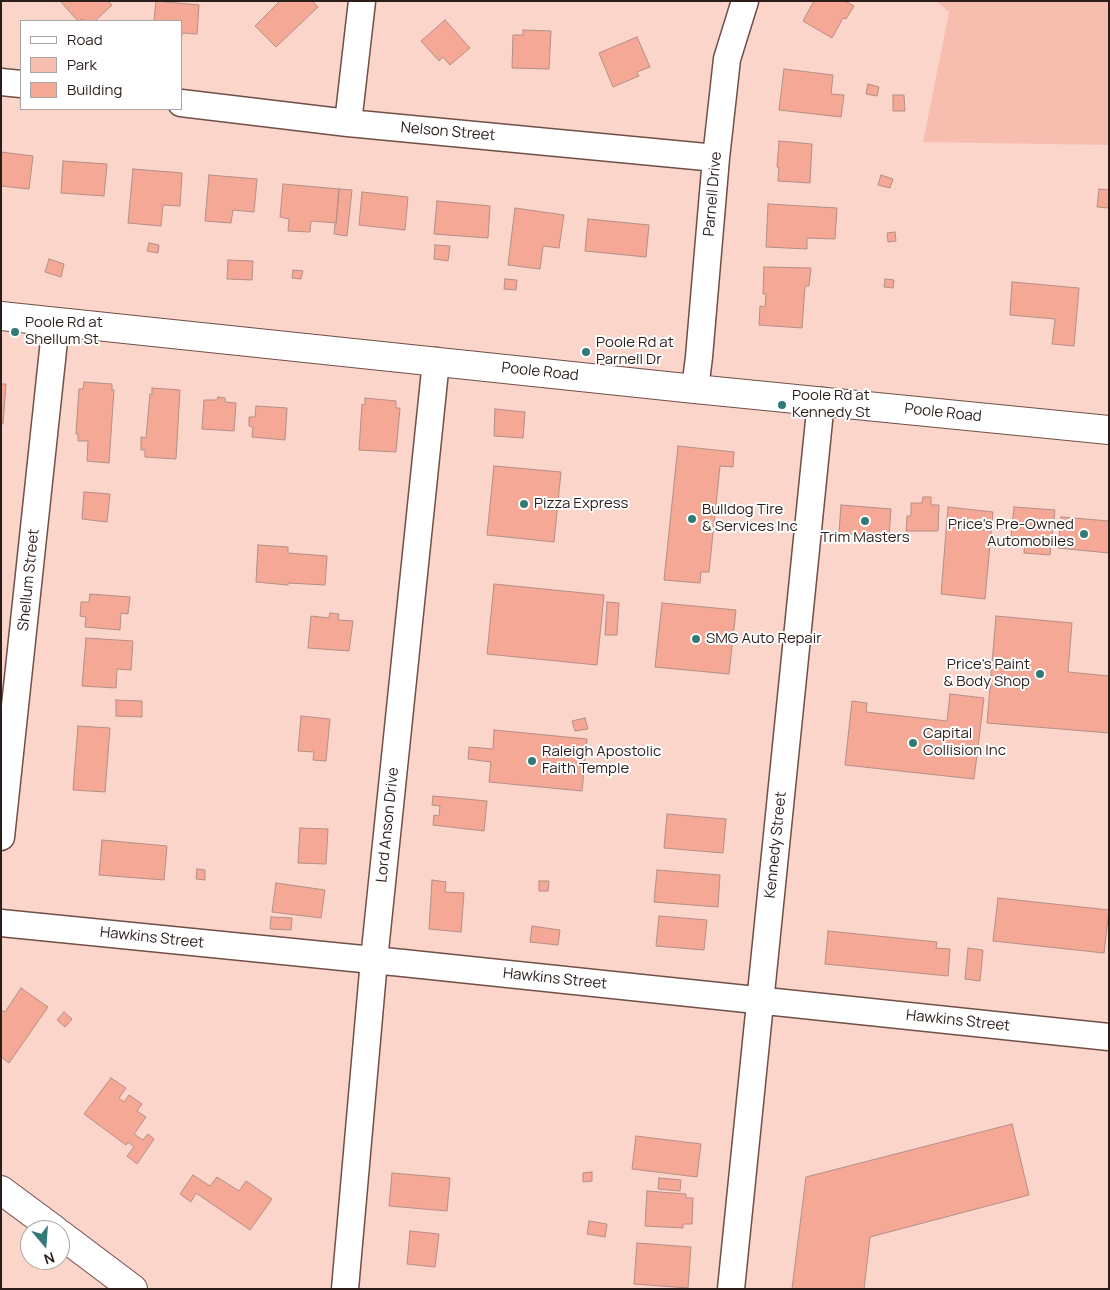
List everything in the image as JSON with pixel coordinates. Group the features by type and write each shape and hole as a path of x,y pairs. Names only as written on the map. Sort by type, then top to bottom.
{"main road":[{"name":"Poole Road","path":"1,316 1109,430"},
{"path":"1,1190 42,1220"},
{"path":"70,1242 133,1289"}],"street":[{"path":"348,123 362,1"},
{"name":"Parnell Drive","path":"695,388 727,59 745,1"},
{"path":"1,82 20,84"},
{"name":"Nelson Street","path":"182,103 348,123 716,158"},
{"name":"Shellum Street","path":"1,838 56,322"},
{"name":"Lord Anson Drive","path":"345,1289 374,960 436,361"},
{"name":"Kennedy Street","path":"731,1289 821,401"},
{"name":"Hawkins Street","path":"1,923 1109,1037"}],"green space":[{"path":"936,1 1109,1 1109,145 923,142 949,12"}],"building":[{"path":"60,1 108,1 112,5 96,20 77,20"},
{"path":"156,1 199,5 197,34 183,33 182,35 182,20 154,20"},
{"path":"280,1 312,1 318,7 276,47 255,26"},
{"path":"814,1 845,1 854,6 846,19 843,18 832,38 803,21"},
{"path":"445,20 470,48 450,65 443,57 439,61 421,41"},
{"path":"523,30 551,31 549,69 512,68 513,35 523,35"},
{"path":"637,37 650,67 637,72 639,76 613,87 599,53"},
{"path":"784,69 833,75 831,94 844,95 841,117 779,110"},
{"path":"868,84 879,87 877,96 866,94"},
{"path":"893,95 904,95 905,111 893,111"},
{"path":"779,141 812,144 810,183 778,181"},
{"path":"1,152 33,156 29,189 1,186"},
{"path":"63,161 107,164 104,196 61,193"},
{"path":"133,169 182,173 180,206 163,205 161,226 128,223"},
{"path":"209,175 257,179 254,212 233,210 231,223 205,221"},
{"path":"881,175 893,179 890,188 878,185"},
{"path":"283,184 339,189 336,223 311,221 310,232 288,231 289,219 280,217"},
{"path":"339,189 352,190 347,236 334,234"},
{"path":"1099,189 1109,190 1109,208 1097,207"},
{"path":"362,192 408,197 405,230 359,225"},
{"path":"437,201 490,206 488,238 434,234"},
{"path":"768,204 837,208 835,239 807,238 807,249 766,247"},
{"path":"515,208 564,215 559,248 543,246 540,269 508,265"},
{"path":"588,219 649,225 646,257 585,251"},
{"path":"895,232 896,241 888,242 887,233"},
{"path":"149,243 159,245 158,253 147,251"},
{"path":"435,245 450,246 448,261 434,259"},
{"path":"49,259 64,264 61,277 45,272"},
{"path":"228,260 253,261 252,280 227,279"},
{"path":"764,267 811,268 809,286 805,286 802,328 759,325 760,306 765,307 766,294 763,294"},
{"path":"293,270 303,271 301,279 292,278"},
{"path":"505,279 517,280 516,290 504,289"},
{"path":"885,279 894,280 893,288 884,287"},
{"path":"1012,282 1079,288 1074,346 1052,344 1055,319 1010,315"},
{"path":"84,382 112,384 112,390 114,390 109,463 87,461 88,441 78,441 78,434 76,434 79,389 83,389"},
{"path":"1,384 6,384 3,424 1,424"},
{"path":"152,388 180,390 176,459 145,457 145,450 141,450 141,437 146,438"},
{"path":"218,397 225,398 225,402 236,403 234,431 202,429 204,400 217,400"},
{"path":"365,398 396,401 396,408 400,408 396,452 359,450 362,404 365,405"},
{"path":"256,406 287,408 285,440 252,437 253,427 249,426 249,417 255,417"},
{"path":"495,409 525,412 523,438 494,436"},
{"name":"Bulldog Tire & Services Inc","path":"678,446 734,452 733,467 720,466 709,572 701,572 700,583 664,580"},
{"name":"Pizza Express","path":"494,466 561,472 554,542 487,535"},
{"path":"84,492 110,494 107,522 82,519"},
{"path":"923,497 931,497 931,505 939,505 938,531 906,531 907,516 911,516 911,503 922,503"},
{"name":"Trim Masters","path":"841,505 891,509 889,537 839,533"},
{"path":"948,507 993,512 985,599 941,594"},
{"path":"1014,507 1055,510 1050,555 1024,553 1025,538 1011,537"},
{"name":"Price's Pre-Owned Automobiles","path":"1061,517 1109,521 1109,553 1058,548"},
{"path":"258,545 288,547 288,553 327,556 325,585 288,583 288,585 256,582"},
{"path":"494,584 604,595 597,665 487,654"},
{"path":"90,594 130,597 128,614 121,613 120,630 85,627 86,617 80,616 81,602 89,602"},
{"path":"607,602 619,603 617,635 605,635"},
{"name":"SMG Auto Repair","path":"662,603 736,610 729,674 655,667"},
{"path":"330,613 339,614 338,620 353,621 349,651 308,648 311,616 329,618"},
{"name":"Price's Paint & Body Shop","path":"996,616 1072,623 1068,672 1109,676 1109,733 987,723"},
{"path":"86,638 133,641 131,670 117,669 116,688 82,686"},
{"name":"Capital Collision Inc","path":"950,694 984,698 974,779 845,765 852,701 867,703 866,712 947,721"},
{"path":"116,700 142,701 142,717 116,716"},
{"path":"301,716 330,719 326,761 313,760 314,752 298,751"},
{"path":"585,718 588,729 575,731 572,721"},
{"path":"78,726 110,728 105,792 73,790"},
{"name":"Raleigh Apostolic Faith Temple","path":"494,730 587,739 582,791 489,782 491,762 468,759 469,747 493,749"},
{"path":"433,796 487,801 484,831 433,825 434,815 439,816 440,806 432,805"},
{"path":"667,814 726,819 723,853 664,848"},
{"path":"300,828 328,829 326,864 298,863"},
{"path":"102,840 167,846 164,880 99,875"},
{"path":"197,869 205,870 205,880 196,879"},
{"path":"657,870 720,875 718,907 654,902"},
{"path":"432,880 446,882 445,892 464,893 461,932 429,929"},
{"path":"539,881 549,881 548,891 539,891"},
{"path":"276,883 325,890 321,918 272,912"},
{"path":"998,898 1109,910 1104,953 993,941"},
{"path":"659,916 707,920 704,950 656,946"},
{"path":"271,917 292,918 291,930 270,929"},
{"path":"532,926 560,930 558,945 530,942"},
{"path":"828,931 937,942 936,948 950,949 948,976 825,964"},
{"path":"968,948 983,950 980,981 965,979"},
{"path":"21,988 48,1007 9,1063 1,1057 1,1010 5,1012"},
{"path":"64,1012 72,1019 65,1027 57,1020"},
{"path":"111,1078 126,1088 119,1098 124,1102 129,1095 142,1104 137,1111 146,1117 134,1134 143,1140 148,1134 154,1139 137,1164 127,1156 134,1147 128,1142 126,1145 84,1114"},
{"path":"1012,1124 1029,1195 870,1237 864,1289 792,1289 806,1177"},
{"path":"636,1136 701,1144 697,1177 632,1169"},
{"path":"592,1172 592,1181 583,1182 583,1173"},
{"path":"392,1173 450,1178 447,1211 389,1206"},
{"path":"193,1175 210,1186 217,1177 239,1191 246,1181 272,1199 250,1230 196,1193 191,1202 180,1194"},
{"path":"659,1178 681,1180 680,1191 658,1189"},
{"path":"647,1191 686,1194 686,1198 693,1198 692,1224 683,1224 683,1228 645,1226"},
{"path":"589,1221 607,1224 605,1237 587,1234"},
{"path":"410,1231 439,1234 435,1267 407,1264"},
{"path":"637,1243 691,1247 688,1288 634,1284"}],"place":[{"name":"Poole Rd at Shellum St","path":"15,332"},
{"name":"Poole Rd at Parnell Dr","path":"586,352"},
{"name":"Poole Rd at Kennedy St","path":"782,405"},
{"name":"Pizza Express","path":"524,504"},
{"name":"Bulldog Tire & Services Inc","path":"692,519"},
{"name":"Trim Masters","path":"865,521"},
{"name":"Price's Pre-Owned Automobiles","path":"1084,534"},
{"name":"SMG Auto Repair","path":"696,639"},
{"name":"Price's Paint & Body Shop","path":"1040,674"},
{"name":"Capital Collision Inc","path":"913,743"},
{"name":"Raleigh Apostolic Faith Temple","path":"532,761"}]}
